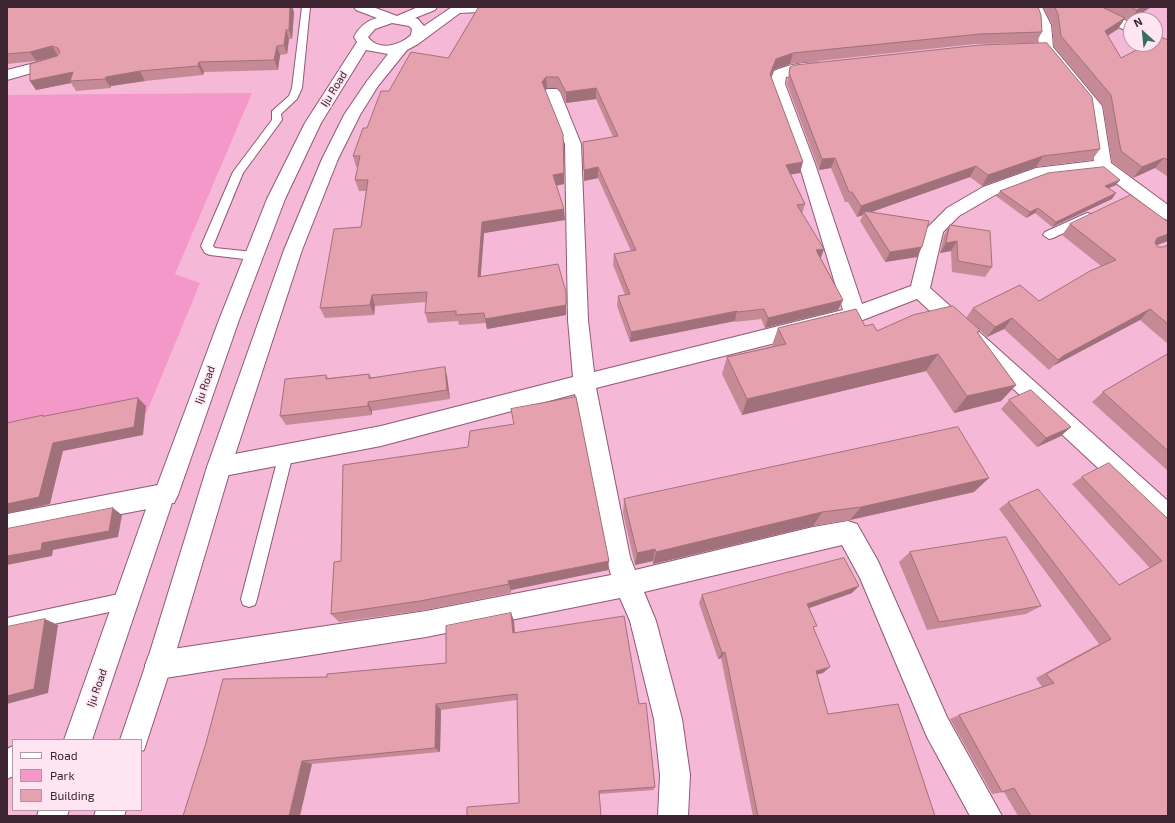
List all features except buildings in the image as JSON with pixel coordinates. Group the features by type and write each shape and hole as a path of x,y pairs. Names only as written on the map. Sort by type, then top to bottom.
{"street":[{"path":"352,7 364,37 370,47 379,49 401,48 409,45 418,36 459,8 502,7"},
{"path":"361,7 397,19 413,22 419,29 418,36"},
{"path":"364,37 370,25 397,19 430,7"},
{"path":"1035,7 1044,25 1038,48 1094,106 1103,165 1131,196 1168,214"},
{"path":"1088,7 1123,25"},
{"name":"Iju Road","path":"78,739 128,600 163,495 166,495 276,199 312,123 364,37"},
{"path":"134,739 159,665 219,467 293,250 330,159 352,116 368,90 401,48"},
{"path":"7,75 58,61"},
{"path":"836,65 790,70 779,74 777,84 807,164 855,315"},
{"path":"552,92 573,144 578,320 584,383 618,557 626,584 643,621 668,719 675,776 673,816"},
{"path":"920,290 934,230 953,212 989,191 1042,172 1103,165"},
{"path":"219,467 381,436 855,315 920,290"},
{"path":"920,290 1168,517"},
{"path":"7,524 163,495"},
{"path":"159,665 426,624 626,584 848,532 869,570 937,727 987,816"}],"lane":[{"path":"254,256 214,252 209,250 207,246 238,172 277,120 276,113 293,97 297,88 306,7"},
{"path":"1049,235 1097,212"},
{"path":"249,599 286,454"},
{"path":"7,626 128,600"}],"green space":[{"path":"252,93 175,274 200,283 146,414 7,431 7,95"}]}
